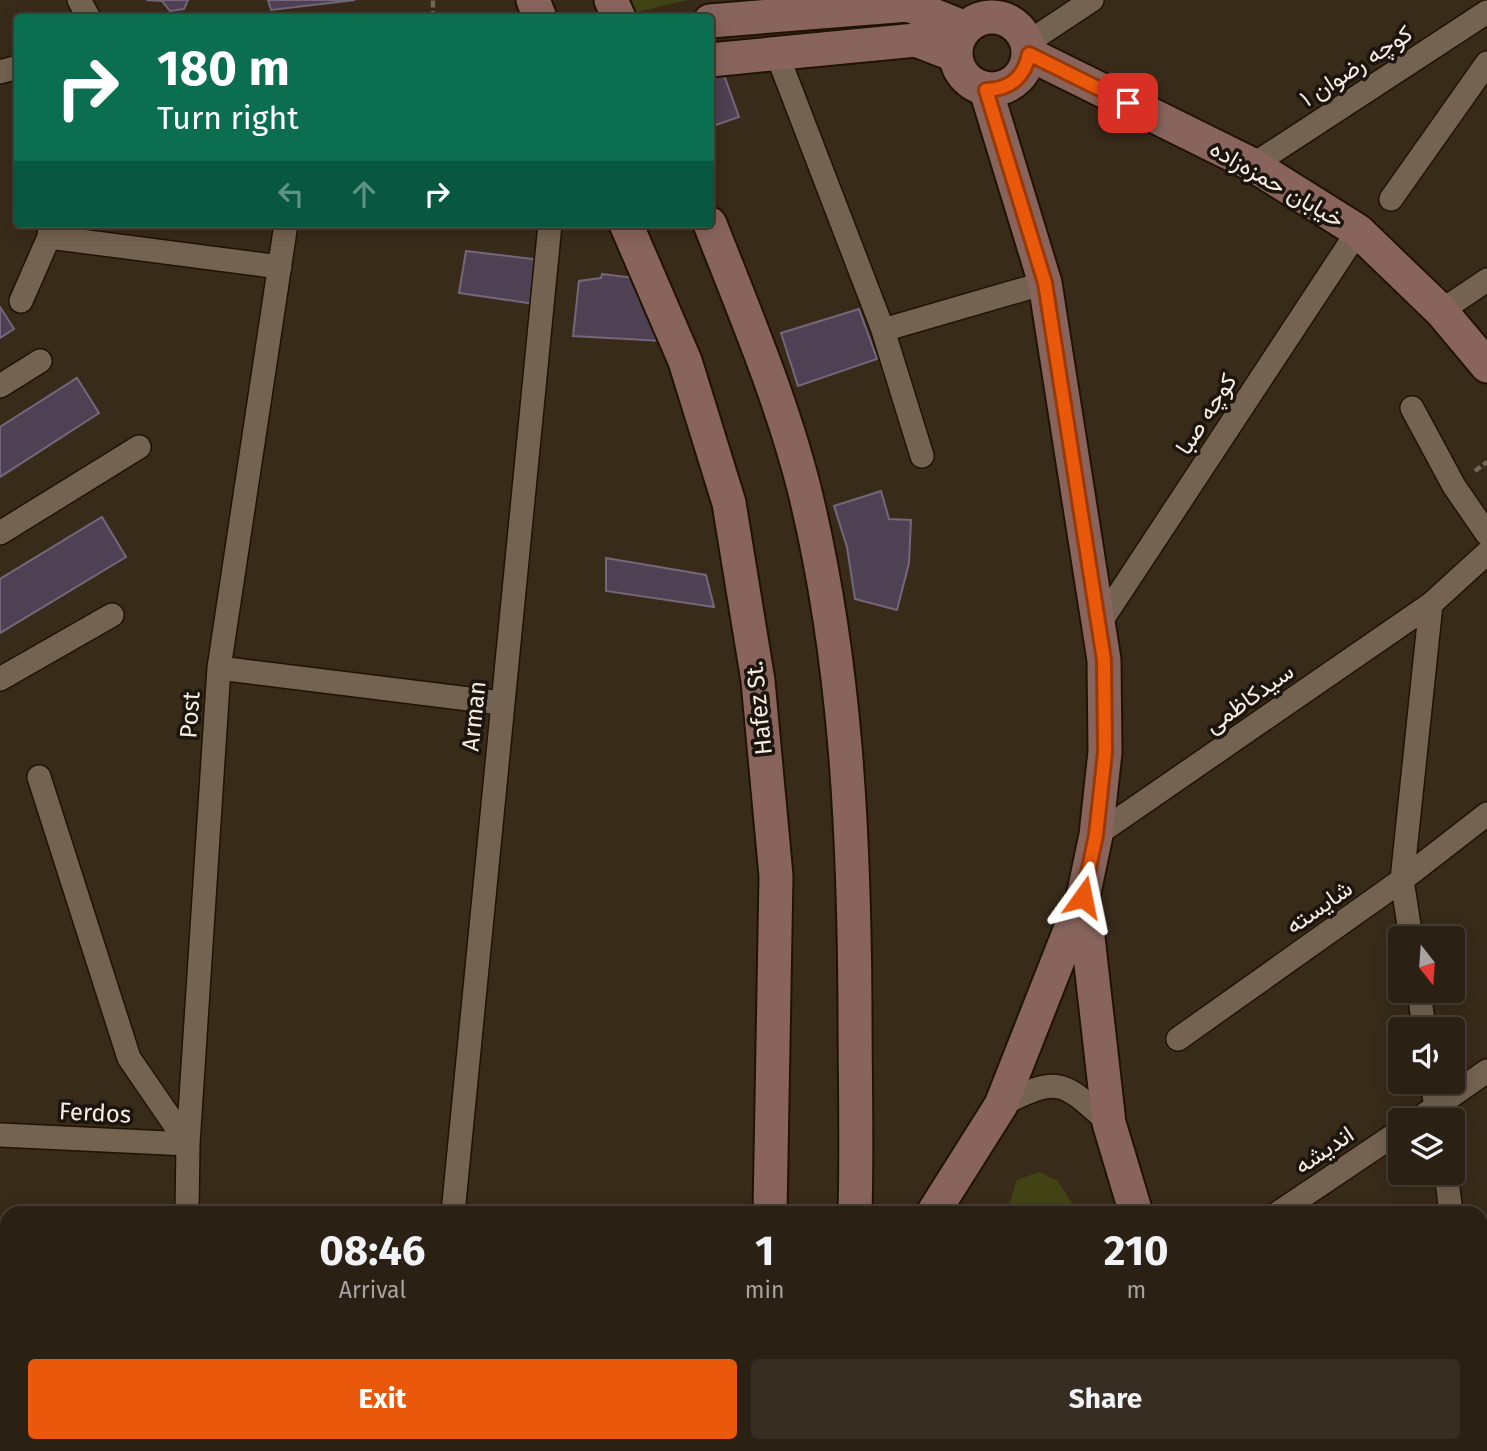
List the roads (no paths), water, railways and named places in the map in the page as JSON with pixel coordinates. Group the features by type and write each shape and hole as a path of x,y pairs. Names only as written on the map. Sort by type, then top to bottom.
{"street":[{"path":"966,26 965,78 986,90 1011,85 1020,77 1028,48 1092,0"},
{"path":"714,21 908,5 966,26"},
{"name":"کوچه رضوان ۱","path":"1253,165 1487,12"},
{"path":"714,60 916,40 1003,18 1014,24 1028,48"},
{"name":"خیابان حمزه‌زاده","path":"1028,48 1253,165 1358,231 1441,312 1487,366"},
{"path":"777,54 883,330 922,456"},
{"path":"1391,199 1487,63"},
{"path":"937,1206 1001,1105 1083,897 1096,835 1105,752 1104,660 1045,283 986,90"},
{"name":"Post","path":"187,1206 188,1144 219,668 285,228"},
{"name":"Arman","path":"454,1206 550,228"},
{"name":"Hafez St.","path":"628,228 685,361 729,503 758,681 776,876 770,1206"},
{"path":"712,228 754,337 803,485 823,575 847,756 854,861 855,1206"},
{"path":"21,301 49,230 280,267"},
{"name":"کوچه صبا","path":"1098,626 1358,231"},
{"path":"1441,312 1487,280"},
{"path":"883,330 1045,283"},
{"path":"0,386 40,361"},
{"path":"1412,408 1454,486 1487,534"},
{"path":"0,533 139,447"},
{"name":"سیدکاظمی","path":"1096,835 1431,604 1487,553"},
{"path":"1409,926 1402,880 1431,604"},
{"path":"0,679 112,614"},
{"path":"219,668 501,703"},
{"path":"39,777 129,1058 188,1144"},
{"name":"شایسته","path":"1178,1039 1402,880 1487,814"},
{"path":"1083,897 1110,1123 1134,1206"},
{"path":"1440,1108 1487,1071"},
{"path":"1001,1105 1038,1086 1061,1085 1078,1095 1110,1123"},
{"name":"Ferdos","path":"0,1135 188,1144"},
{"name":"اندیشه","path":"1288,1206 1388,1139"},
{"path":"1448,1185 1450,1206"}]}
